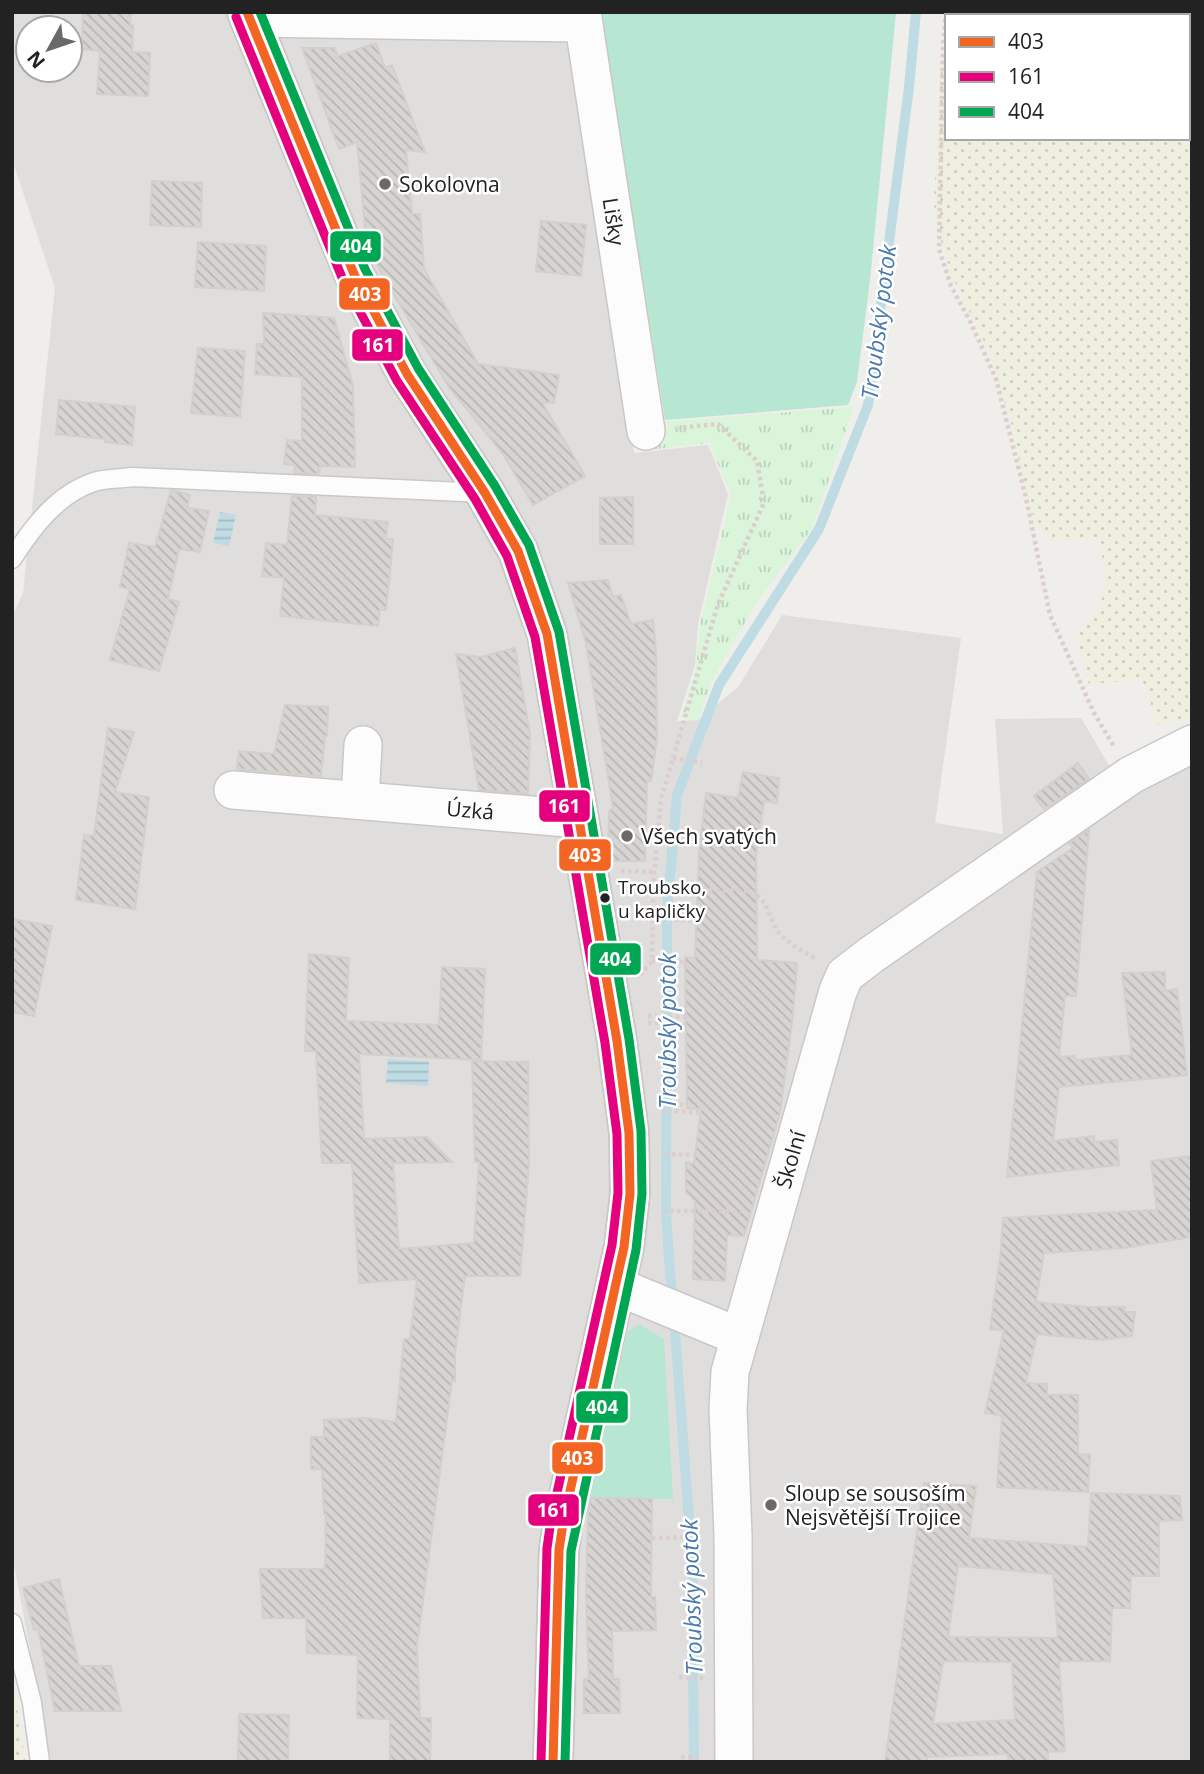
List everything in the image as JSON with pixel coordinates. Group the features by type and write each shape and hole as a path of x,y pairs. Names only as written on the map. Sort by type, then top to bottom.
{"street":[{"path":"553,1762 559,1550 624,1247 630,1194 629,1133 617,1041 547,634 518,551 485,493 407,374 354,274 248,15 582,18"},
{"name":"Lišky","path":"582,18 646,431"},
{"path":"845,975 1131,775 1192,744"},
{"path":"360,800 363,745"},
{"name":"Úzká","path":"233,790 579,819"},
{"name":"Školní","path":"722,1759 733,1535 727,1409 730,1372 831,1009 845,975"},
{"path":"616,1286 740,1337"}],"lane":[{"path":"12,559 38,522 63,499 94,482 132,477 485,493"},
{"path":"12,1623 32,1703 40,1762"}],"path":[{"path":"945,23 939,249 951,286 996,379 1026,498 1050,615 1094,713 1131,775"},
{"path":"646,431 718,424 757,461 764,503 718,604 661,799 653,888 757,893 764,901 778,932 794,946 845,975"},
{"path":"673,758 702,763"},
{"path":"618,871 654,872"},
{"path":"653,919 696,921"},
{"path":"652,961 685,962"},
{"path":"645,1016 685,1017"},
{"path":"647,1023 686,1024"},
{"path":"654,1107 687,1108 702,1113"},
{"path":"652,1153 695,1155"},
{"path":"662,1211 774,1212"},
{"path":"652,1538 706,1537"},
{"path":"679,1677 708,1678"},
{"path":"681,1757 722,1759"}],"shaded area":[{"path":"12,12 567,12 634,453 708,445 728,494 698,624 695,665 677,721 698,720 739,686 782,615 961,638 935,823 1003,834 995,719 1081,718 1113,772 1192,733 1192,1762 51,1762 12,1554 12,617 23,593 55,288 12,159"},
{"path":"591,1713 677,1714 676,1762 653,1762 653,1741 591,1740"}],"green space":[{"path":"600,12 896,12 870,280 857,382 848,405 665,420"},
{"path":"1192,12 1192,720 1154,724 1149,691 1141,680 1089,684 1076,633 1082,630 1094,615 1106,590 1100,537 1058,541 1046,536 1038,527 1029,505 1010,418 991,356 951,274 937,227 934,204 940,78 945,45 945,140 1190,140 1190,14 950,14"},
{"path":"854,407 812,529 757,602 711,682 698,720 681,718 696,667 700,625 731,495 709,443 648,450 661,422"},
{"path":"639,1324 664,1339 673,1499 588,1498 627,1332"},
{"path":"12,1681 21,1730 26,1762 12,1762"}],"water":[{"path":"220,512 236,515 229,546 213,543"},
{"path":"388,1059 429,1062 428,1086 386,1083"}],"building":[{"path":"131,12 132,52 150,53 148,96 97,94 100,51 84,49 83,14"},
{"path":"376,43 385,68 392,65 425,152 406,150 412,214 420,214 424,269 478,364 559,375 554,403 542,402 585,476 533,505 503,454 448,386 381,273 366,238 357,142 339,149 302,48 334,48 338,56"},
{"path":"152,181 202,183 201,227 150,225"},
{"path":"541,221 586,225 581,276 536,271"},
{"path":"198,242 266,246 264,291 195,287"},
{"path":"263,313 334,318 353,386 355,467 320,466 319,474 294,473 295,465 284,464 287,440 302,441 302,377 255,374 257,344 264,344"},
{"path":"198,348 245,351 240,417 191,413"},
{"path":"59,400 135,407 132,445 56,434"},
{"path":"171,490 190,495 187,508 209,511 200,552 179,549 168,599 179,602 159,671 110,660 130,589 120,587 129,543 155,547"},
{"path":"292,496 316,497 315,515 388,522 386,539 393,539 390,573 386,610 380,610 378,626 280,616 284,578 262,576 266,543 287,545"},
{"path":"633,497 633,544 600,544 600,498"},
{"path":"608,580 613,597 621,595 631,624 653,620 657,738 651,781 647,781 645,861 608,861 609,812 613,807 586,643 568,583"},
{"path":"515,648 530,734 528,794 479,790 456,654 481,657"},
{"path":"285,705 328,707 321,776 237,769 239,751 274,754"},
{"path":"108,728 134,732 115,792 149,797 135,909 76,900 84,835 94,836"},
{"path":"1078,763 1089,779 1044,809 1034,796"},
{"path":"743,772 779,778 777,803 764,801 756,856 757,960 797,963 793,1015 780,1113 744,1236 727,1235 725,1281 693,1279 695,1201 686,1192 686,1162 694,1164 701,1109 687,1108 685,957 695,958 699,852 706,793 738,798"},
{"path":"1089,830 1076,996 1065,996 1059,1057 1075,1056 1076,1060 1132,1055 1122,973 1165,972 1165,991 1177,989 1187,1075 1059,1087 1053,1141 1094,1136 1094,1142 1117,1140 1119,1165 1007,1177 1037,872 1073,848 1069,843"},
{"path":"12,919 52,926 34,1016 12,1012"},
{"path":"309,954 349,958 346,1021 439,1025 442,967 485,969 481,1060 359,1054 364,1139 427,1137 452,1162 393,1163 399,1249 474,1243 479,1162 475,1162 472,1061 528,1062 529,1163 520,1276 465,1276 455,1353 455,1381 452,1380 417,1646 420,1718 431,1718 430,1762 390,1762 390,1719 357,1718 358,1655 307,1653 306,1618 263,1618 260,1569 325,1569 326,1514 322,1469 311,1469 311,1437 324,1437 324,1420 366,1418 396,1422 404,1339 410,1339 417,1279 359,1283 352,1163 322,1163 316,1051 305,1051"},
{"path":"1192,1156 1192,1237 1124,1248 1044,1253 1036,1302 1087,1307 1125,1307 1124,1312 1135,1312 1132,1336 1099,1340 1037,1334 1026,1383 1047,1384 1047,1395 1078,1395 1078,1454 1090,1455 1088,1492 997,1487 1002,1416 985,1413 1004,1330 990,1329 1003,1218 1157,1210 1151,1161"},
{"path":"924,1483 976,1486 969,1538 1088,1547 1091,1493 1180,1496 1182,1520 1159,1521 1159,1576 1131,1576 1130,1608 1112,1608 1110,1661 1059,1661 1065,1751 1048,1752 1048,1762 1008,1762 1008,1754 927,1757 927,1762 885,1762","holes":["958,1566 1053,1574 1058,1638 948,1637","943,1661 1012,1662 1015,1720 933,1724"]},
{"path":"591,1498 652,1499 651,1597 655,1597 656,1630 612,1631 613,1679 619,1679 620,1713 584,1713 584,1679 589,1679 586,1598 588,1511"},
{"path":"59,1579 79,1666 111,1666 121,1711 55,1711 38,1629 34,1630 23,1588"},
{"path":"239,1714 289,1715 288,1762 238,1762"}],"waterway":[{"name":"Troubský potok","path":"672,1300 666,1214 667,911 677,795 719,685 819,529 868,405 909,87 916,12"},
{"name":"Troubský potok","path":"674,1318 692,1561 694,1762"}],"transit line":[{"name":"403","path":"247,12 354,274 407,374 485,493 518,551 547,634 617,1041 629,1133 630,1194 624,1247 559,1550 553,1762"},
{"name":"404","path":"260,12 365,269 418,368 495,486 529,545 559,632 629,1039 641,1131 642,1194 636,1250 571,1551 565,1762"},
{"name":"161","path":"236,17 343,280 397,381 475,499 507,556 535,637 605,1043 617,1134 618,1193 612,1245 547,1548 541,1762"}],"place":[{"name":"Sokolovna","path":"385,184"},
{"name":"Všech svatých","path":"627,836"},
{"name":"Troubsko, u kapličky","path":"605,898"},
{"name":"Sloup se sousoším Nejsvětější Trojice","path":"771,1505"}]}
